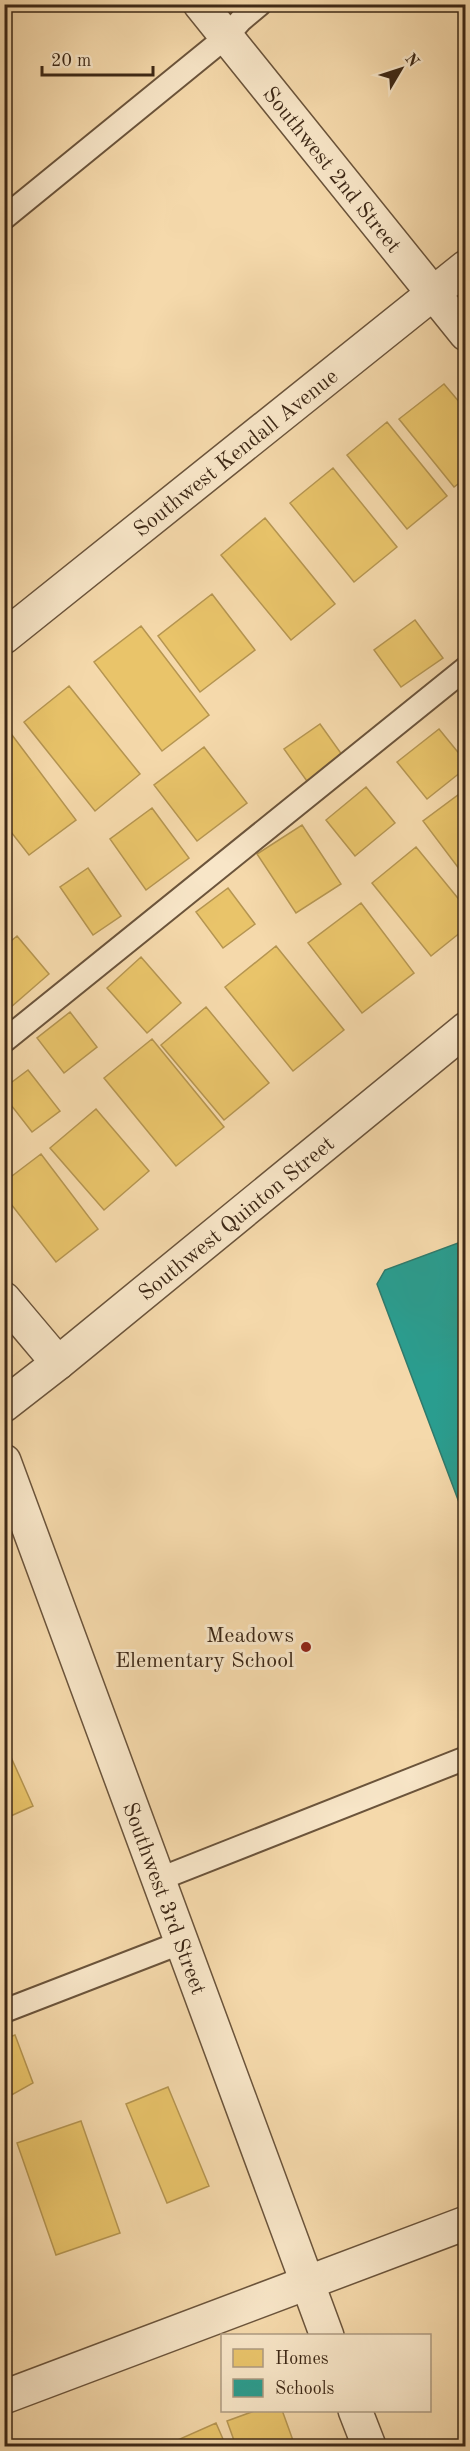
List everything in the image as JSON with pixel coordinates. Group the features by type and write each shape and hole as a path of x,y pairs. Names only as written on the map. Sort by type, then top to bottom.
{"street":[{"name":"Southwest 2nd Street","path":"200,4 465,334"},
{"name":"Southwest Kendall Avenue","path":"4,637 465,267"},
{"name":"Southwest Quinton Street","path":"4,1405 465,1029"},
{"path":"4,1299 58,1363"},
{"name":"Southwest 3rd Street","path":"4,1461 326,2334"},
{"path":"4,2397 465,2223"},
{"path":"356,2412 369,2446"}],"lane":[{"path":"4,218 226,37 260,4"},
{"path":"4,1041 465,668"},
{"path":"157,1880 465,1758"},
{"path":"4,2011 180,1943"}],"building: Homes":[{"path":"444,384 466,410 466,478 454,487 399,419"},
{"path":"387,422 447,496 407,529 347,455"},
{"path":"333,468 397,547 354,582 290,503"},
{"path":"265,518 335,604 291,640 221,555"},
{"path":"212,594 255,650 200,692 158,636"},
{"path":"415,620 443,658 401,687 374,650"},
{"path":"141,626 209,715 162,751 94,662"},
{"path":"69,686 140,774 95,811 24,722"},
{"path":"320,724 345,759 309,784 284,749"},
{"path":"439,729 466,762 466,768 427,799 397,762"},
{"path":"9,731 76,820 29,855 4,823 4,735"},
{"path":"204,747 247,803 197,841 154,785"},
{"path":"366,787 395,823 355,856 326,820"},
{"path":"466,789 466,878 423,821"},
{"path":"152,808 189,858 146,890 110,839"},
{"path":"302,825 341,884 296,913 257,854"},
{"path":"416,847 466,908 466,928 431,956 372,883"},
{"path":"88,868 121,916 93,935 60,887"},
{"path":"228,888 255,924 223,948 196,912"},
{"path":"361,903 414,973 362,1013 308,943"},
{"path":"17,936 49,974 11,1007 4,1000 4,947"},
{"path":"276,946 344,1030 293,1071 225,987"},
{"path":"141,957 181,1003 147,1033 107,988"},
{"path":"206,1007 269,1083 224,1120 161,1045"},
{"path":"70,1012 97,1047 64,1073 37,1038"},
{"path":"152,1039 224,1127 176,1166 104,1078"},
{"path":"28,1070 60,1111 32,1132 4,1096 4,1088"},
{"path":"96,1109 149,1171 104,1210 50,1148"},
{"path":"41,1154 98,1229 56,1262 4,1195 4,1182"},
{"path":"10,1755 33,1806 4,1819 4,1757"},
{"path":"15,2035 33,2083 8,2097 4,2088 4,2039"},
{"path":"168,2087 209,2186 167,2203 126,2104"},
{"path":"81,2121 120,2233 56,2255 17,2143"},
{"path":"252,2412 283,2412 295,2446 236,2446 227,2421"},
{"path":"216,2423 226,2446 175,2446 173,2442"}],"building: Schools":[{"path":"466,1240 466,1508 460,1505 377,1284 385,1270"}],"place":[{"name":"Meadows Elementary School","path":"306,1647"}]}
